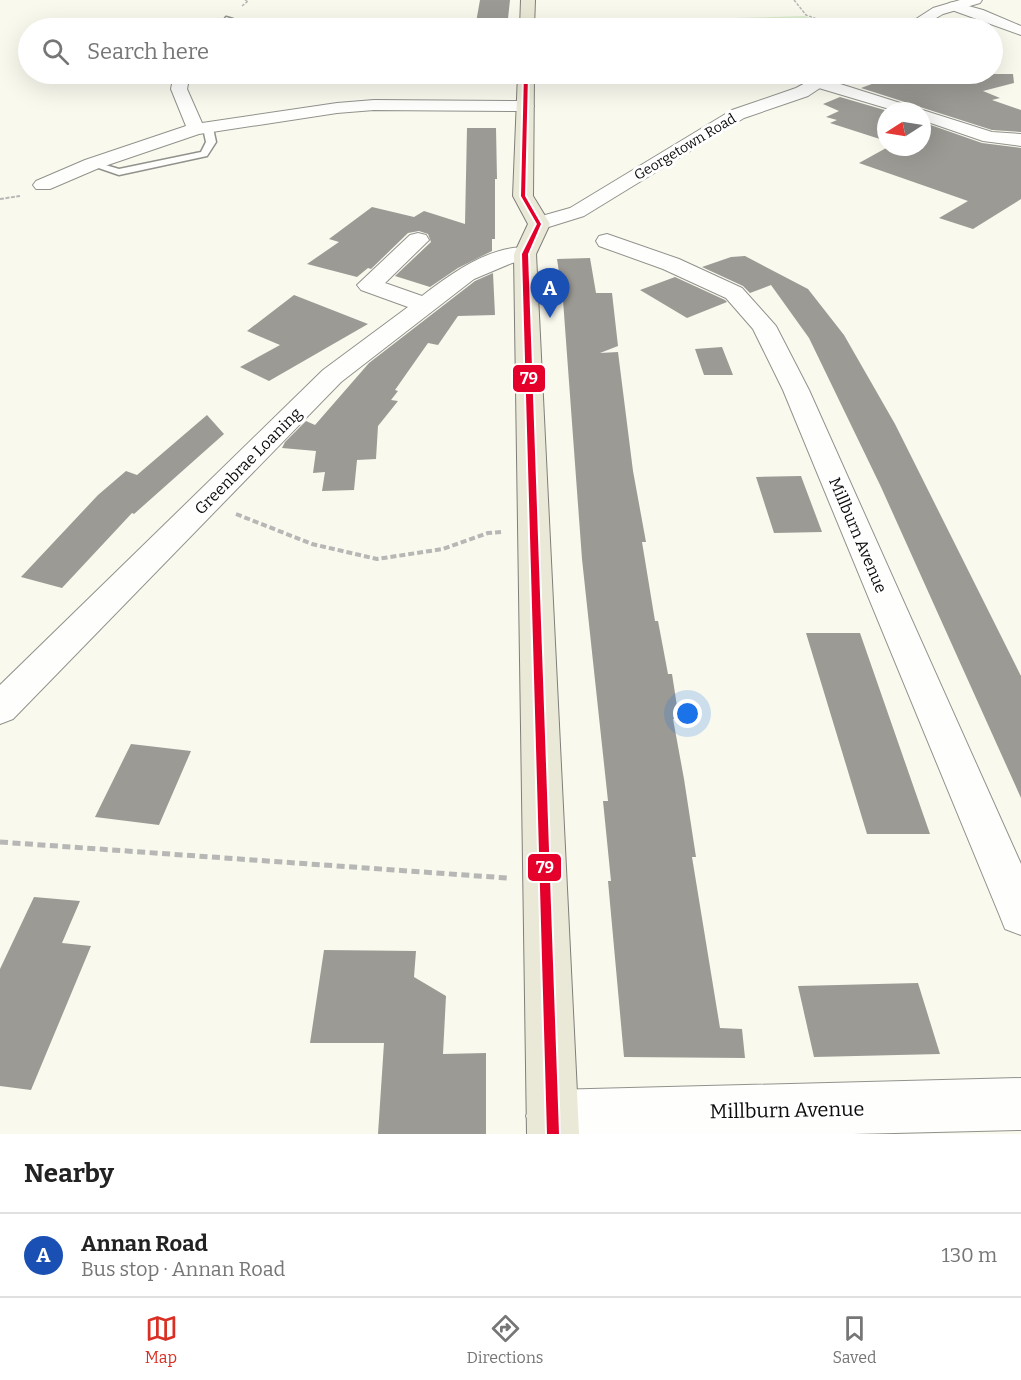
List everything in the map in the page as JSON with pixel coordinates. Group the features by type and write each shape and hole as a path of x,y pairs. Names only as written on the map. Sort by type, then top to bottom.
{"main road":[{"path":"527,18 528,0"},
{"path":"526,84 523,196 532,239 532,530 553,1125"}],"street":[{"path":"926,18 954,4 975,0"},
{"path":"954,4 990,18"},
{"path":"1003,23 1021,31"},
{"path":"179,84 178,88 202,128"},
{"name":"Georgetown Road","path":"532,239 738,114 778,101 813,84"},
{"path":"842,84 890,102"},
{"path":"43,185 92,164 202,128 364,106 525,106"},
{"path":"931,117 990,137 1021,140"},
{"name":"Greenbrae Loaning","path":"0,709 332,376 466,274 507,257 532,239"},
{"path":"418,240 369,285 426,305"},
{"name":"Millburn Avenue","path":"607,241 671,264 734,293 764,326 796,390 1021,914"},
{"name":"Millburn Avenue","path":"553,1125 1021,1104"}],"lane":[{"path":"92,164 119,172 204,154 210,149 212,142 202,128"}],"path":[{"path":"794,0 806,15 814,18"},
{"path":"208,501 257,524 312,544 377,559 443,549 488,533 532,530"},
{"path":"0,842 544,881"}],"green space":[{"path":"805,16 810,18 737,18"}],"building":[{"path":"480,0 510,0 508,18 477,18"},
{"path":"1003,74 1013,74 1014,83 983,91 1000,98 992,100 1021,110 1021,132 992,130 931,110 931,102 905,102 861,88 872,84 1003,84"},
{"path":"840,97 877,108 877,138 830,123 837,120 826,117 839,111 823,104"},
{"path":"931,125 982,143 1021,148 1021,199 973,229 939,218 968,201 859,163 877,153 877,156 931,156"},
{"path":"467,128 496,128 497,179 495,179 495,239 492,239 492,251 458,268 430,287 395,276 431,242 428,234 419,231 408,233 371,269 368,268 357,277 307,264 339,242 329,239 372,207 414,217 424,211 465,224"},
{"path":"745,256 808,289 844,335 895,424 1021,676 1021,798 881,487 809,338 771,285 750,293 743,286 702,267 731,257"},
{"path":"590,258 596,293 612,293 618,346 600,353 618,352 633,471 646,542 642,542 655,621 658,621 668,674 672,674 679,719 673,719 696,857 692,857 720,1028 742,1029 745,1058 624,1057 603,801 608,801 582,559 563,300 557,259"},
{"path":"493,273 495,315 458,316 438,345 428,343 395,390 398,391 391,400 398,401 378,426 376,459 357,460 354,490 322,491 325,472 313,473 316,451 282,448 285,442 306,421 315,425 369,363 475,281"},
{"path":"675,277 727,302 687,318 640,290"},
{"path":"294,295 368,324 269,381 240,367 280,345 247,331"},
{"path":"722,347 733,375 704,375 695,349"},
{"path":"207,415 224,434 134,514 132,513 62,588 21,577 98,495 126,471 137,475"},
{"path":"801,476 822,532 774,533 756,477"},
{"path":"806,633 860,633 930,834 867,834"},
{"path":"131,744 191,751 159,825 95,817"},
{"path":"34,897 80,901 62,943 91,946 31,1090 0,1086 0,969"},
{"path":"324,950 416,951 414,977 446,996 443,1054 486,1053 486,1134 378,1134 384,1043 310,1043"},
{"path":"918,983 940,1054 814,1057 798,986"}],"transit line":[{"name":"79","path":"526,84 523,196 539,224 525,254 553,1134"}],"place":[{"name":"Annan Road","path":"550,318"}]}
